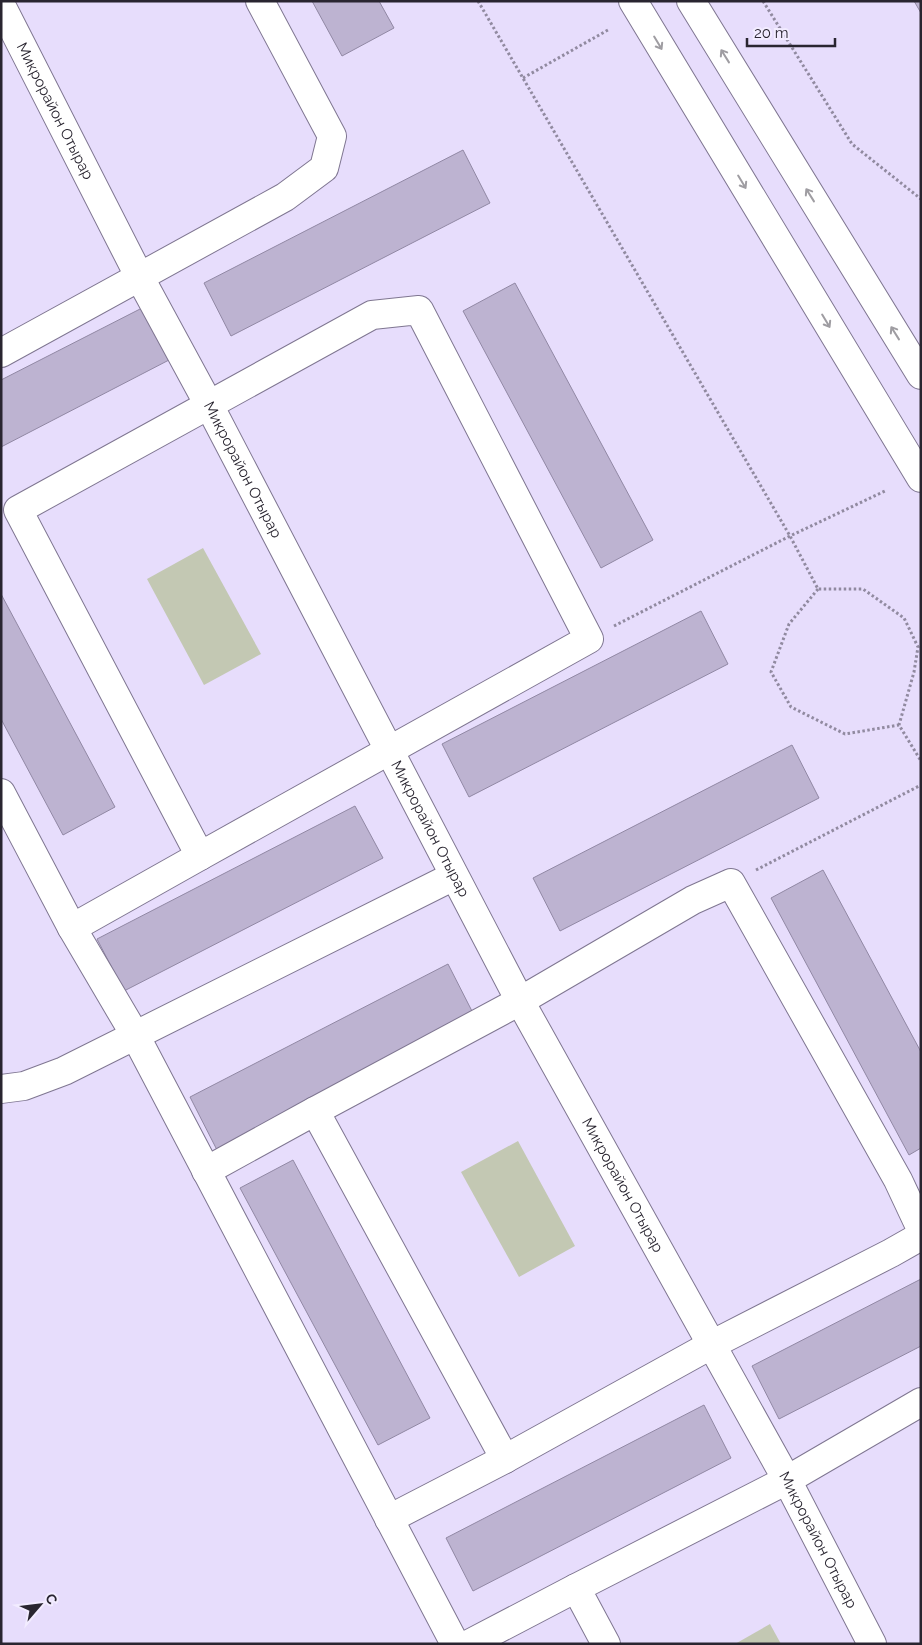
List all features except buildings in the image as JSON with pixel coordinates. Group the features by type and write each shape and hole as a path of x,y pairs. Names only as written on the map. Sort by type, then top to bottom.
{"street":[{"path":"1,353 284,197 324,168 332,136 260,1"},
{"path":"633,1 921,478"},
{"path":"691,1 921,375"},
{"name":"Микрорайон Отырар","path":"1,5 139,276 209,405 520,1001 787,1480 872,1644"},
{"path":"72,928 589,638 419,310 372,315 10,514 200,856"},
{"path":"1,793 72,928 136,1035 455,1644"},
{"path":"1,1089 24,1086 64,1071 454,876"},
{"path":"206,1171 520,1001 693,900 732,883 898,1180 921,1229"},
{"path":"315,1112 505,1458"},
{"path":"390,1519 711,1344 921,1236"},
{"path":"469,1644 787,1480 921,1402"},
{"path":"576,1588 606,1644"}],"path":[{"path":"478,1 790,536 818,589"},
{"path":"762,1 852,144 921,200"},
{"path":"523,78 608,30"},
{"path":"589,638 790,536 886,491"},
{"path":"818,589 789,624 772,672 791,707 845,734 899,725"},
{"path":"818,589 863,589 904,618 918,647 914,672 899,725 921,761"},
{"path":"732,883 921,785"}],"green space":[{"path":"203,548 261,654 204,685 147,579"},
{"path":"518,1141 575,1246 519,1277 461,1172"},
{"path":"770,1624 781,1644 735,1644"}]}
